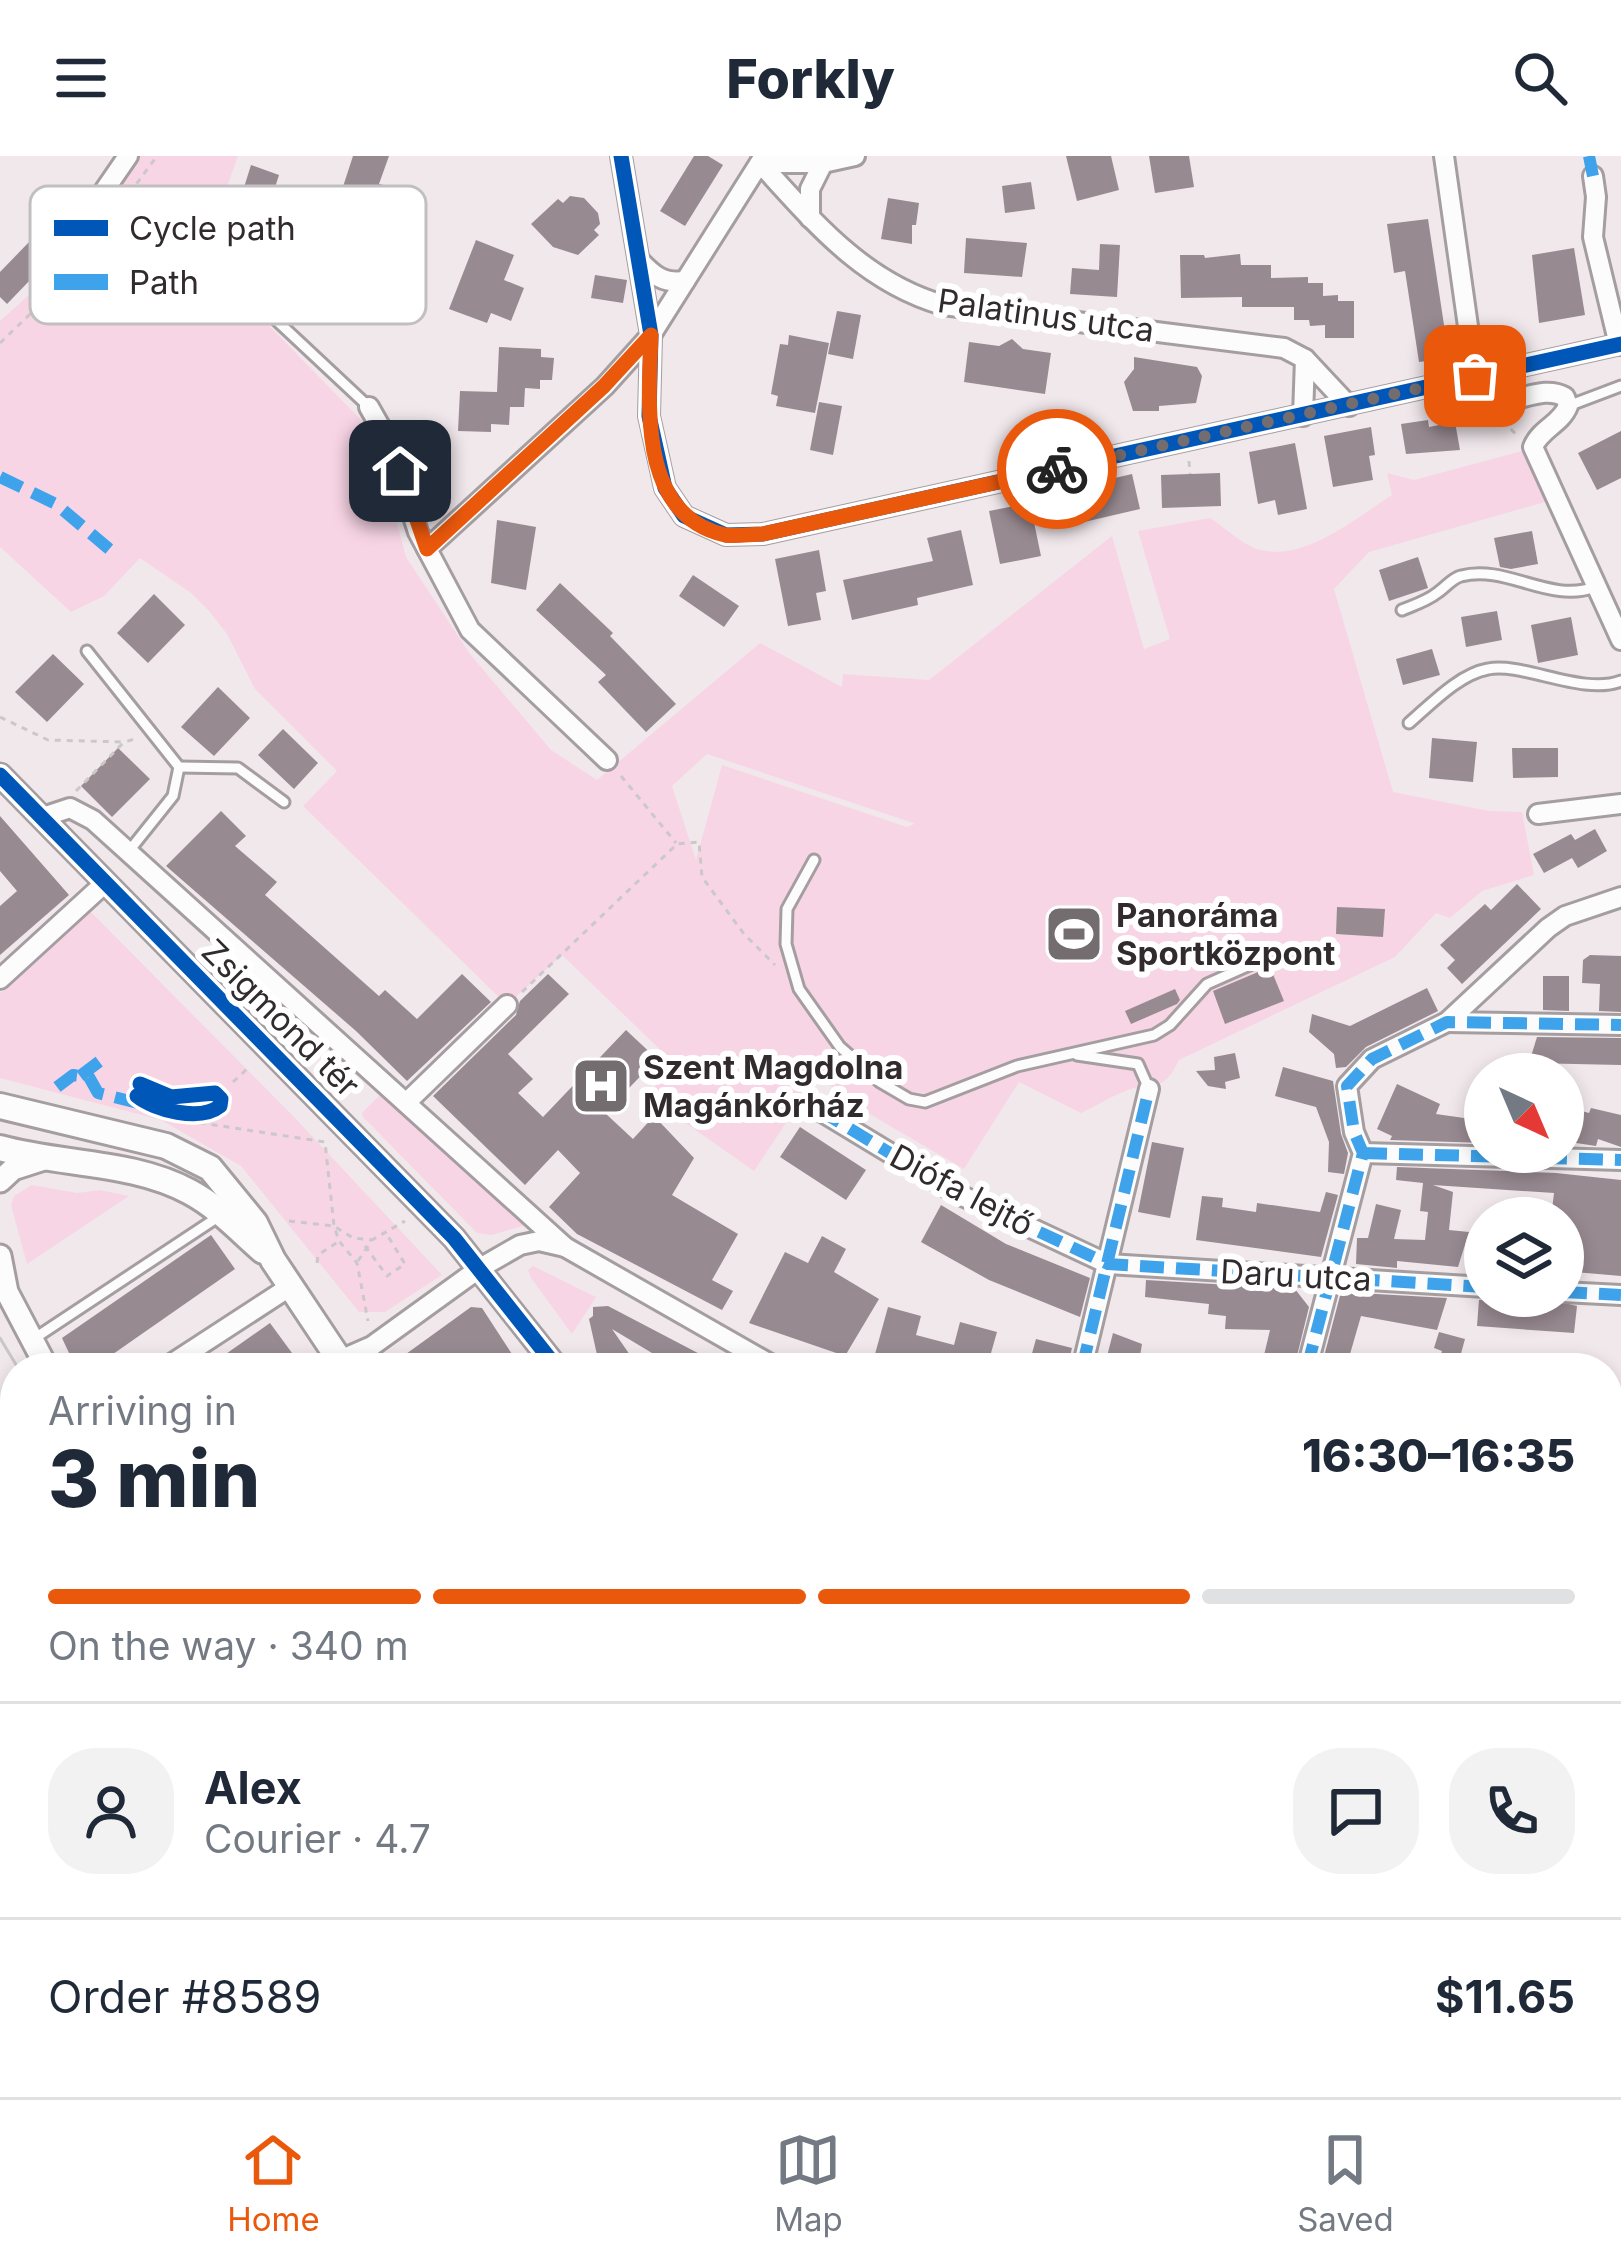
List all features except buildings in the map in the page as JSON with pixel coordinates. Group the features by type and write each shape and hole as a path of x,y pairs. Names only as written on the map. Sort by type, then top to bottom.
{"main road":[{"path":"0,1106 190,1155 232,1190 336,1353"},
{"path":"0,1148 101,1166 185,1189 223,1214 274,1260"}],"street":[{"path":"107,186 128,156"},
{"path":"620,156 651,335 649,416 665,488 684,516 726,535 763,534 1620,344 1594,237 1593,176"},
{"path":"427,549 604,386 651,335 762,159 824,163 855,156"},
{"path":"1444,156 1475,376 1491,401 1502,403 1548,391 1565,397 1564,416 1537,437 1533,447 1621,640"},
{"name":"Palatinus utca","path":"762,159 810,218 875,275 908,295 943,305 1284,348 1305,359"},
{"path":"810,218 810,190 824,163"},
{"path":"638,259 656,278 686,281"},
{"path":"1305,359 1348,406"},
{"path":"1303,416 1305,359"},
{"path":"369,406 390,444 427,549 470,630 607,760"},
{"name":"Zsigmond tér","path":"0,775 480,1268 545,1353"},
{"path":"1538,814 1621,804"},
{"path":"37,813 46,816 70,808"},
{"name":"Zsigmond tér","path":"70,808 93,820 129,851 565,1247 747,1353"},
{"path":"0,979 105,884"},
{"path":"1311,1353 1363,1153 1354,1132 1347,1086 1372,1059 1447,1022 1565,916 1621,897"},
{"path":"407,1102 507,1005"},
{"path":"1447,1022 1621,1025"},
{"path":"1086,1353 1149,1089"},
{"name":"Diófa lejtő","path":"820,1110 956,1193 1108,1264"},
{"path":"1363,1153 1621,1160"},
{"path":"0,1181 13,1169 44,1159"},
{"path":"361,1353 520,1245 539,1241 565,1247"},
{"path":"0,1256 3,1289 39,1353"},
{"name":"Daru utca","path":"1108,1264 1464,1286"},
{"path":"188,1353 291,1286"},
{"path":"1584,1293 1621,1295"}],"lane":[{"path":"281,324 369,406"},
{"path":"1568,406 1621,386"},
{"path":"1402,610 1433,597 1458,576 1501,576 1553,592 1580,592 1595,586"},
{"path":"86,651 179,767 173,796 129,851"},
{"path":"1408,723 1457,684 1488,668 1597,685 1621,681"},
{"path":"179,767 238,768 284,802"},
{"path":"814,860 787,909 786,944 799,989 840,1047 880,1082 909,1099 925,1102 1017,1066 1154,1035 1170,1025 1207,984 1261,960"},
{"path":"1065,1054 1138,1064 1149,1089"},
{"path":"32,1340 223,1214"}],"path":[{"path":"1491,401 1490,412 1524,447 1533,447"},
{"path":"0,717 48,740 124,742 155,735"},
{"path":"70,808 76,790 124,742"},
{"path":"607,760 677,844"},
{"path":"507,1005 677,844 700,842 702,877 744,934 799,989"},
{"path":"232,1082 248,1068"},
{"path":"171,1110 208,1108"},
{"path":"171,1110 326,1142 334,1226 339,1241 357,1262 368,1321"},
{"path":"289,1221 334,1226 353,1238 371,1240"},
{"path":"357,1262 371,1240 405,1221"},
{"path":"365,1246 387,1276 405,1264 386,1233"},
{"path":"317,1263 318,1255 339,1241"}],"shaded area":[{"path":"136,156 238,156 227,186 114,186"},
{"path":"30,294 30,324 267,324 372,431 406,557 470,654 551,750 597,780 760,643 842,687 843,674 929,680 1112,536 1144,649 1170,639 1138,531 1210,518 1257,549 1293,550 1328,536 1392,495 1387,473 1414,480 1526,450 1545,502 1369,552 1334,589 1393,792 1489,811 1522,812 1534,875 1482,891 1450,918 1436,913 1395,957 1179,1060 1162,1082 1125,1091 1081,1113 1019,1082 964,1169 842,1098 819,1073 754,1171 647,1096 675,1064 562,955 507,1005 303,806 337,771 255,689 227,634 191,593 140,558 104,596 71,612 0,547 0,321","holes":["707,754 914,824 907,827 722,765 696,860 672,786"]},
{"path":"90,911 442,1275 385,1312 359,1312 241,1166 161,1120 0,1078 0,993"},
{"path":"384,1091 532,1223 492,1235 477,1233 363,1117"},
{"path":"32,1185 129,1196 27,1264 11,1205 14,1196"},
{"path":"533,1266 596,1297 572,1334 531,1278 528,1270"}],"tram line":[{"path":"0,768 461,1237 550,1353"},
{"path":"0,1338 9,1353"}],"marked path":[{"path":"1589,156 1593,176"},
{"path":"0,477 56,504 115,554"},
{"path":"1311,1353 1363,1153 1354,1132 1347,1086 1372,1059 1447,1022 1621,1025"},
{"path":"80,1076 100,1061 102,1053"},
{"path":"57,1087 73,1075 89,1077 98,1093 138,1103 147,1099"},
{"path":"1086,1353 1149,1089"},
{"path":"819,1110 956,1193 1108,1264 1464,1286"},
{"path":"1363,1153 1621,1160"},
{"path":"1584,1293 1621,1295"}],"cycle path":[{"path":"621,156 651,335 649,416 665,488 684,516 726,535 763,534 1621,344"},
{"path":"0,775 454,1238 545,1353"},
{"path":"137,1096 177,1112 201,1113 220,1106 215,1093 171,1097 140,1084"}],"way so far":[{"path":"1057,469 1475,376"}],"place":[{"name":"Panoráma Sportközpont","path":"1074,934"},
{"name":"Szent Magdolna Magánkórház","path":"601,1086"}],"route":[{"path":"400,471 427,549 604,386 651,335 649,416 665,488 684,516 726,535 763,534 1057,469"}]}
